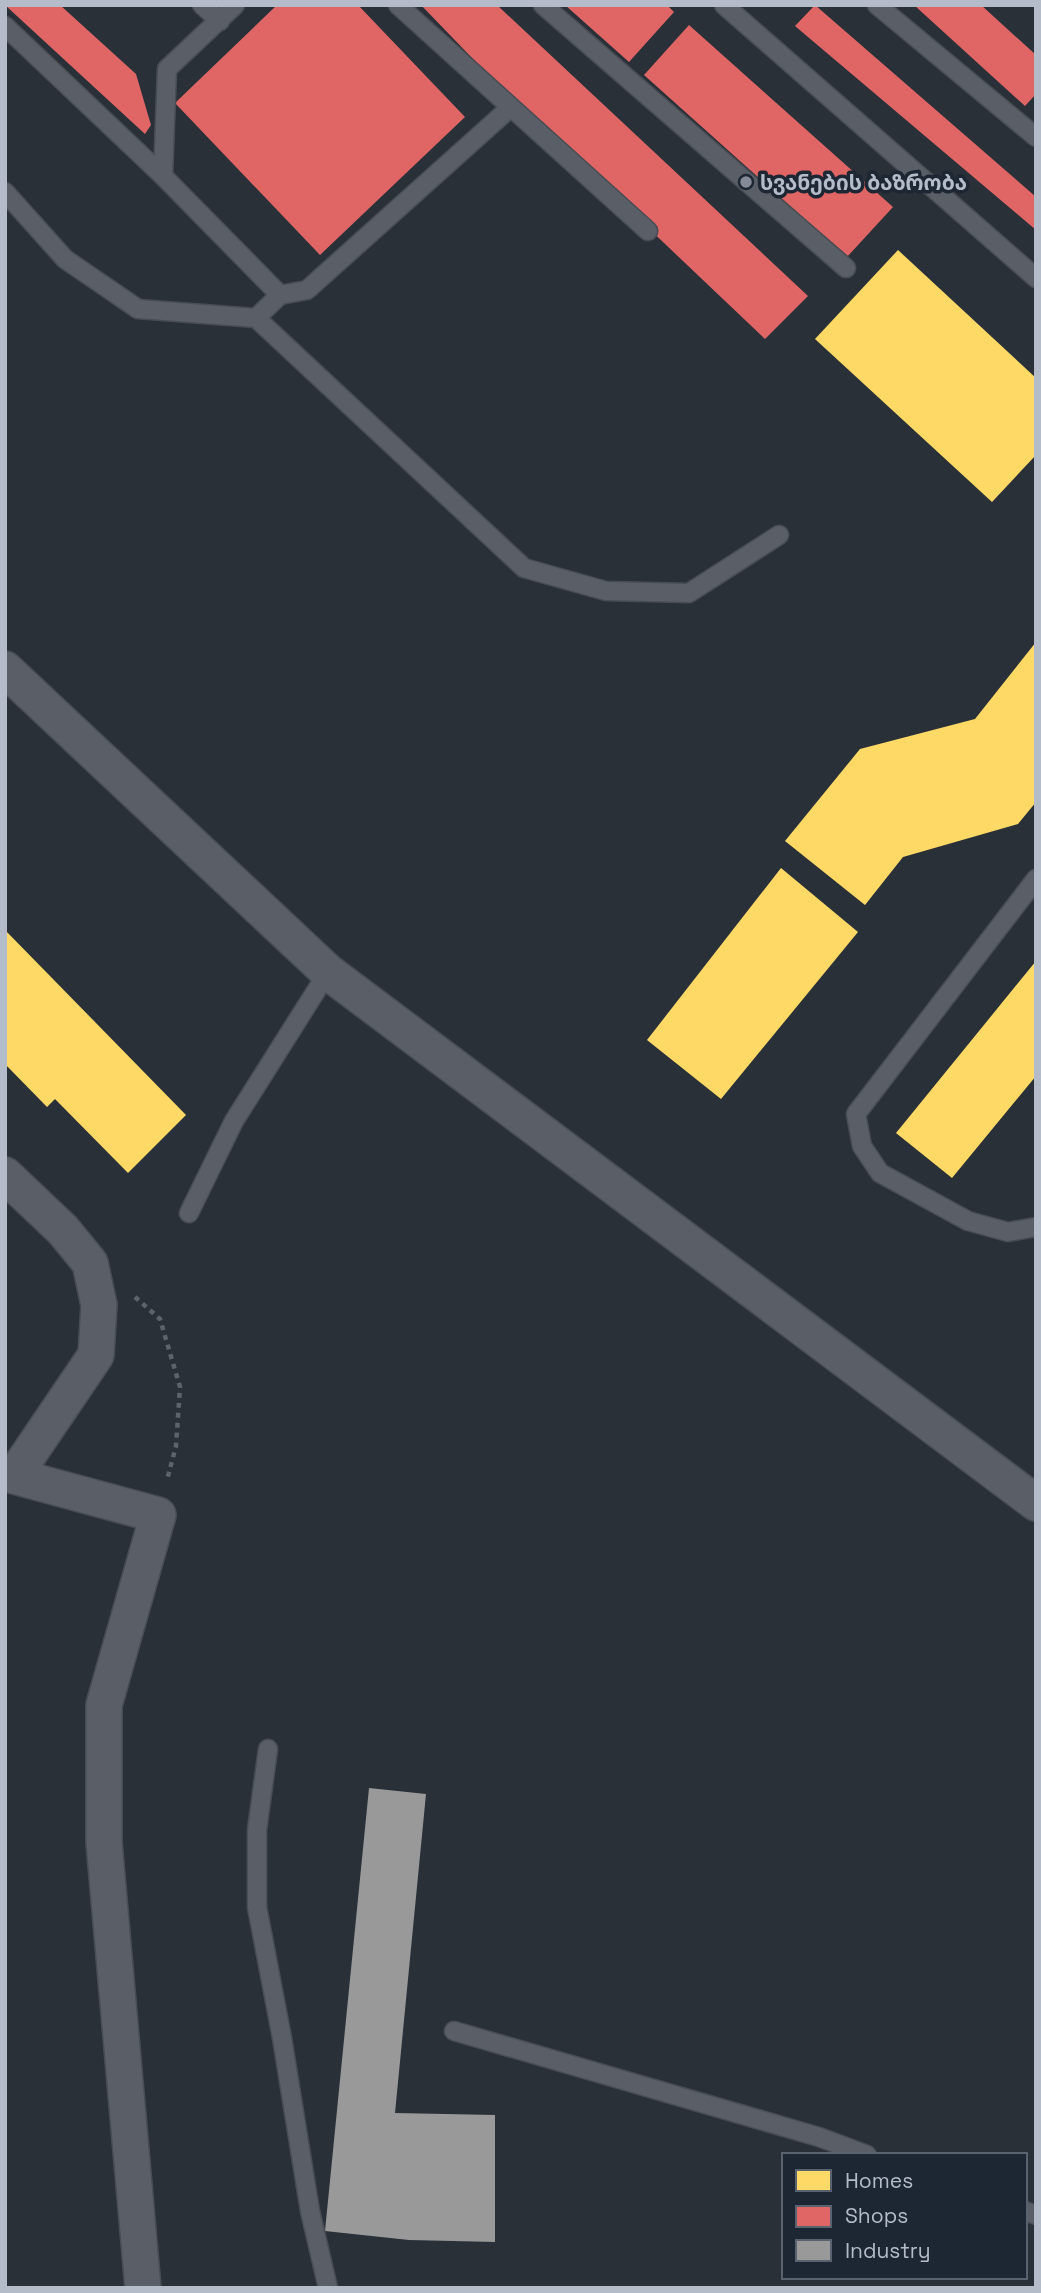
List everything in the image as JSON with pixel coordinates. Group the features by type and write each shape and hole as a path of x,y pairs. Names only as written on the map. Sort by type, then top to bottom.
{"street":[{"path":"5,669 328,972 1036,1503"},
{"path":"5,1175 62,1230 90,1263 99,1305 96,1355 10,1482 158,1514 104,1705 104,1842 143,2288"}],"lane":[{"path":"202,5 220,21"},
{"path":"163,176 167,69 235,5"},
{"path":"398,5 648,231"},
{"path":"543,5 846,268"},
{"path":"724,5 1036,278"},
{"path":"877,5 1036,137"},
{"path":"5,26 163,176 281,295"},
{"path":"256,318 281,295 307,290 511,107"},
{"path":"5,192 65,259 138,309 256,318 524,568 606,591 690,593 779,536"},
{"path":"1036,879 856,1114 862,1146 880,1172 968,1221 1008,1232 1036,1227"},
{"path":"189,1213 234,1121 328,972"},
{"path":"268,1749 257,1830 257,1907 282,2038 310,2211 328,2288"},
{"path":"454,2031 819,2137 862,2153"}],"path":[{"path":"131,1293 160,1319 180,1387 176,1446 158,1514"}],"building: Homes":[{"path":"898,250 1036,378 1036,455 992,502 815,339"},
{"path":"1036,642 1036,802 1018,824 903,857 865,905 785,841 860,749 975,719"},
{"path":"781,868 858,932 721,1099 647,1040"},
{"path":"5,930 186,1115 128,1173 55,1099 47,1107 5,1064"},
{"path":"1036,961 1036,1076 952,1178 896,1133"}],"building: Shops":[{"path":"5,5 60,5 136,74 151,125 145,134"},
{"path":"277,5 358,5 465,117 320,255 175,103"},
{"path":"421,5 497,5 808,296 765,339 500,87"},
{"path":"565,5 667,5 674,12 629,62"},
{"path":"815,5 1036,197 1036,230 795,26"},
{"path":"914,5 981,5 1036,55 1036,94 1025,106"},
{"path":"689,25 893,207 847,257 644,75"}],"building: Industry":[{"path":"369,1788 426,1794 395,2113 495,2115 495,2242 409,2240 325,2231"}],"place":[{"name":"სვანების ბაზრობა","path":"746,182"}]}
